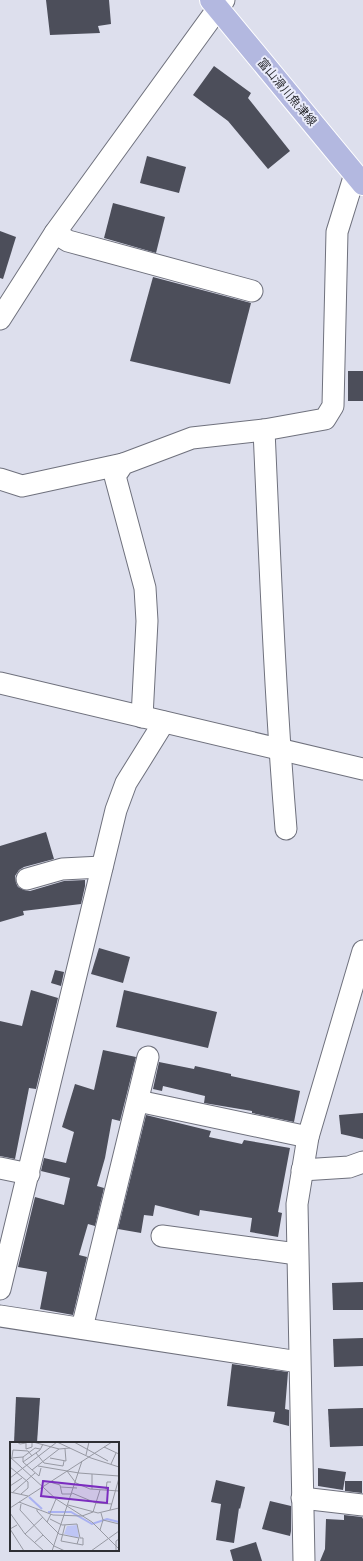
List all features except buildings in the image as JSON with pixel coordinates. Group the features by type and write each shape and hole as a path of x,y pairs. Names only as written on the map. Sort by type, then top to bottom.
{"main road":[{"name":"富山滑川魚津線","path":"218,3 359,179"}],"street":[{"path":"0,319 55,233 218,3"},
{"path":"0,479 22,486 123,464 192,438 264,430 325,419 333,406 337,232 359,179"},
{"path":"55,233 68,241 252,291"},
{"path":"264,430 272,609 286,829"},
{"path":"123,464 115,476 145,588 147,621 142,717"},
{"path":"0,683 363,769"},
{"path":"0,1289 116,810 126,783 164,722"},
{"path":"27,879 62,869 102,867"},
{"path":"304,1561 297,1204 308,1137 363,951"},
{"path":"82,1328 148,1057"},
{"path":"138,1101 308,1137"},
{"path":"302,1170 349,1167 363,1162"},
{"path":"0,1168 29,1174"},
{"path":"162,1236 297,1254"},
{"path":"0,1316 299,1362"},
{"path":"302,1498 363,1505"}]}
